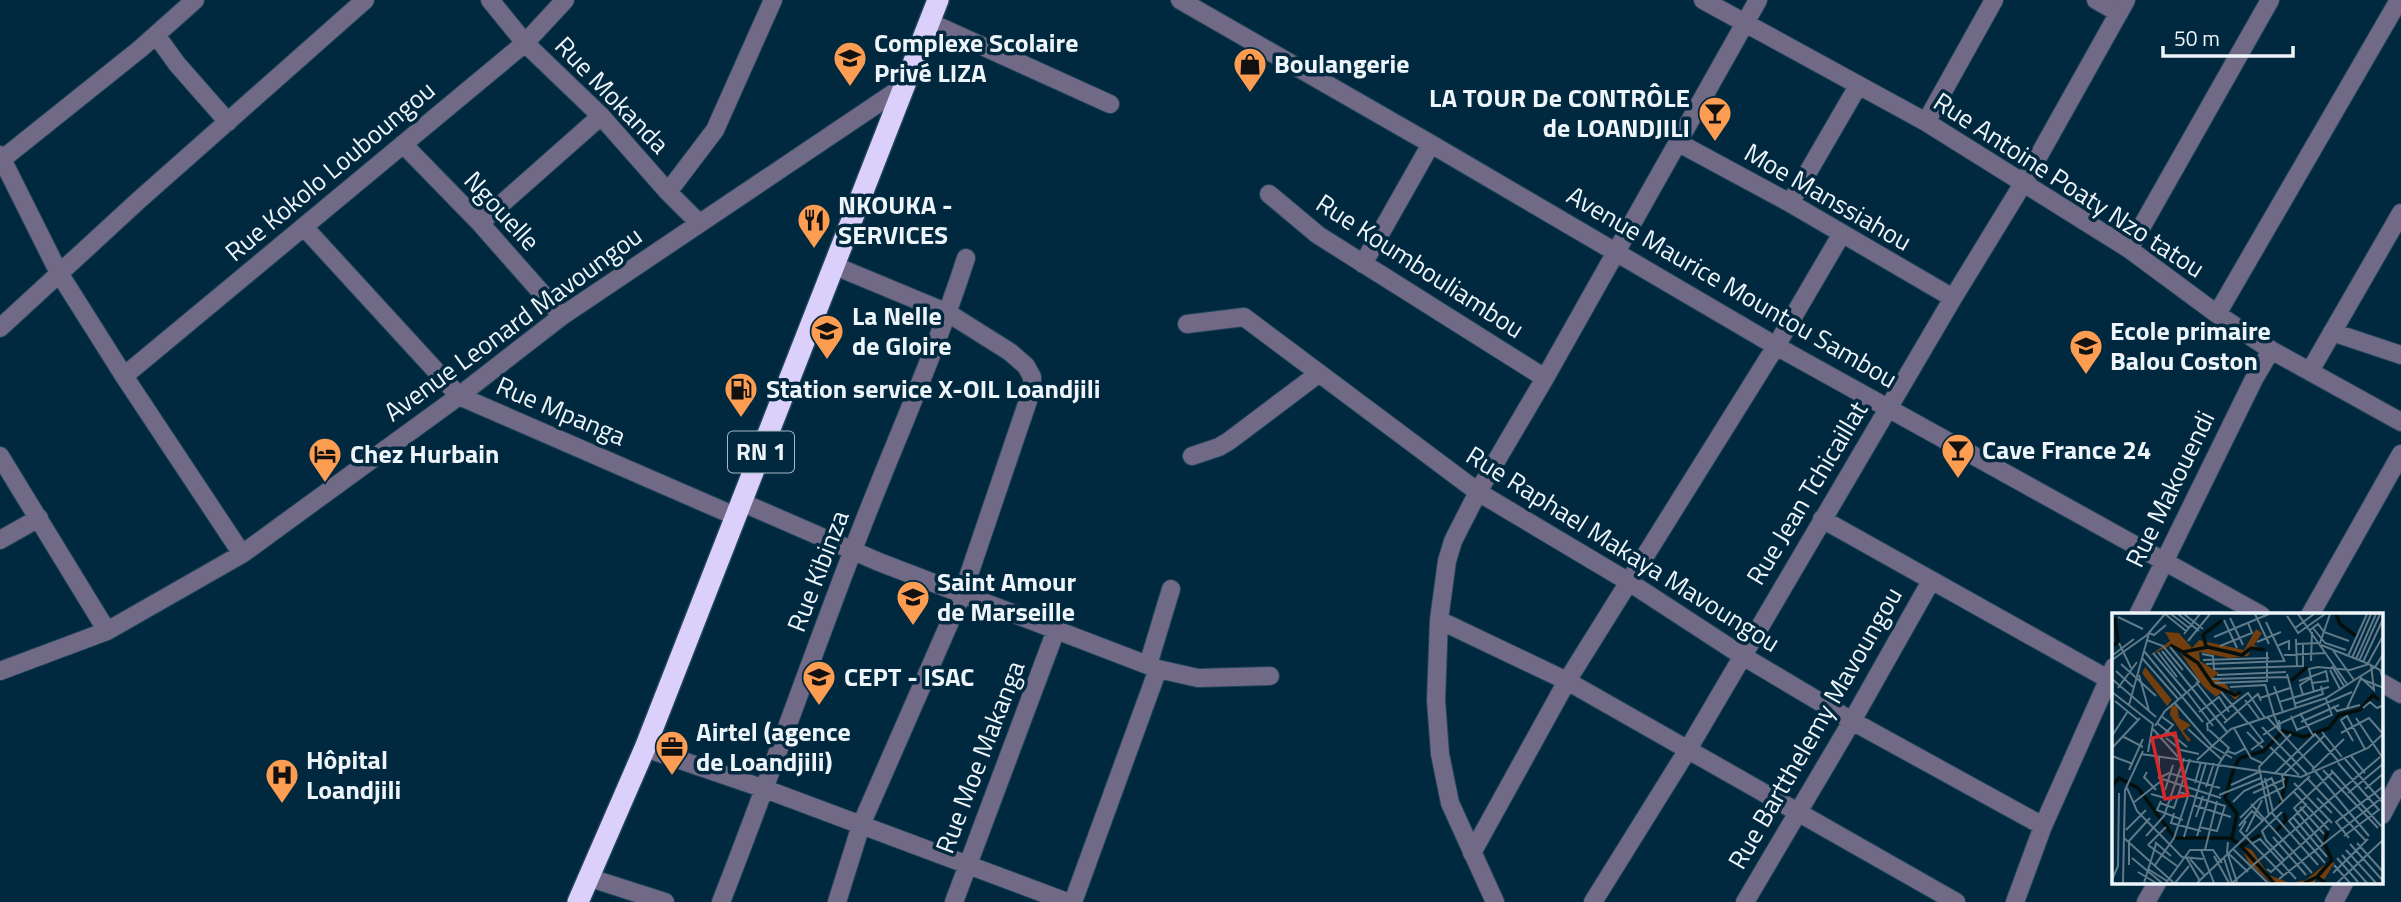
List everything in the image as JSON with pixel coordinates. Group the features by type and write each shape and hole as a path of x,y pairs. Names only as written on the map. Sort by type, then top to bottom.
{"highway":[{"name":"RN 1","path":"578,902 645,748 938,0"}],"street":[{"path":"195,0 156,35 1,158 59,273 242,554"},
{"path":"0,328 365,0"},
{"name":"Rue Mokanda","path":"490,0 525,43 601,116 699,223"},
{"name":"Rue Kokolo Louboungou","path":"124,376 525,43 565,0"},
{"path":"668,192 715,130 773,0"},
{"name":"Avenue Maurice Mountou Sambou","path":"1180,0 1776,346 2257,613"},
{"name":"Rue Antoine Poaty Nzo tatou","path":"1703,0 1926,122 2129,249 2271,350 2401,422"},
{"path":"1494,902 1450,803 1440,754 1436,700 1439,620 1447,561 1453,541 1478,492 1758,0"},
{"path":"1926,122 1994,0"},
{"path":"2096,0 2122,6"},
{"path":"2129,249 2270,0"},
{"path":"2217,314 2399,0"},
{"name":"Rue Jean Tchicaillat","path":"1593,902 1687,751 1741,655 2024,183 2122,6"},
{"path":"929,22 1110,104"},
{"path":"156,35 177,64 228,122"},
{"name":"Avenue Leonard Mavoungou","path":"0,671 107,631 242,554 459,396 562,316 904,86"},
{"path":"1790,203 1858,86"},
{"path":"480,223 601,116"},
{"name":"Moe Manssiahou","path":"1677,142 1790,203 1953,298"},
{"name":"Ngouelle","path":"402,144 480,223 562,316"},
{"path":"1363,264 1431,144"},
{"name":"Rue Koumbouliambou","path":"1269,194 1318,235 1545,378"},
{"path":"2310,370 2401,213"},
{"name":"Rue Mpanga","path":"304,228 459,396 738,509 853,550 1153,667 1198,678 1270,676"},
{"path":"1472,853 1567,681 1776,346 1841,234"},
{"name":"Rue Kibinza","path":"721,902 853,550 948,313 966,258"},
{"path":"835,266 948,313 1020,358 1032,377 1032,389 962,592 861,825 837,902"},
{"name":"Rue Raphael Makaya Mavoungou","path":"1187,324 1244,317 1478,492 1852,721 2043,826"},
{"path":"2332,332 2401,355"},
{"name":"Rue Makouendi","path":"2139,613 2163,560 2271,350"},
{"path":"1192,456 1229,441 1318,374"},
{"path":"2311,613 2401,454"},
{"path":"0,456 107,631"},
{"path":"0,540 39,518"},
{"path":"1822,519 1931,581 2111,673 2043,826 2015,902"},
{"name":"Rue Bartthelemy Mavoungou","path":"1745,902 1931,581"},
{"path":"1073,902 1153,667 1171,589"},
{"path":"1439,620 1567,681 1956,902"},
{"name":"Rue Moe Makanga","path":"954,902 1056,630"},
{"path":"2384,684 2401,694"},
{"path":"645,748 765,789 1067,902"},
{"path":"2384,811 2401,778"},
{"path":"587,877 664,902"},
{"path":"2146,902 2156,884"},
{"path":"2334,902 2343,884"}],"place":[{"name":"Complexe Scolaire Privé LIZA","path":"850,88"},
{"name":"Boulangerie","path":"1250,94"},
{"name":"LA TOUR De CONTRÔLE de LOANDJILI","path":"1715,143"},
{"name":"NKOUKA - SERVICES","path":"814,250"},
{"name":"La Nelle de Gloire","path":"827,361"},
{"name":"Ecole primaire Balou Coston","path":"2086,376"},
{"name":"Station service X-OIL Loandjili","path":"741,419"},
{"name":"Cave France 24","path":"1958,480"},
{"name":"Chez Hurbain","path":"325,484"},
{"name":"Saint Amour de Marseille","path":"913,627"},
{"name":"CEPT - ISAC","path":"819,707"},
{"name":"Airtel (agence de Loandjili)","path":"672,777"},
{"name":"Hôpital Loandjili","path":"282,805"}]}
